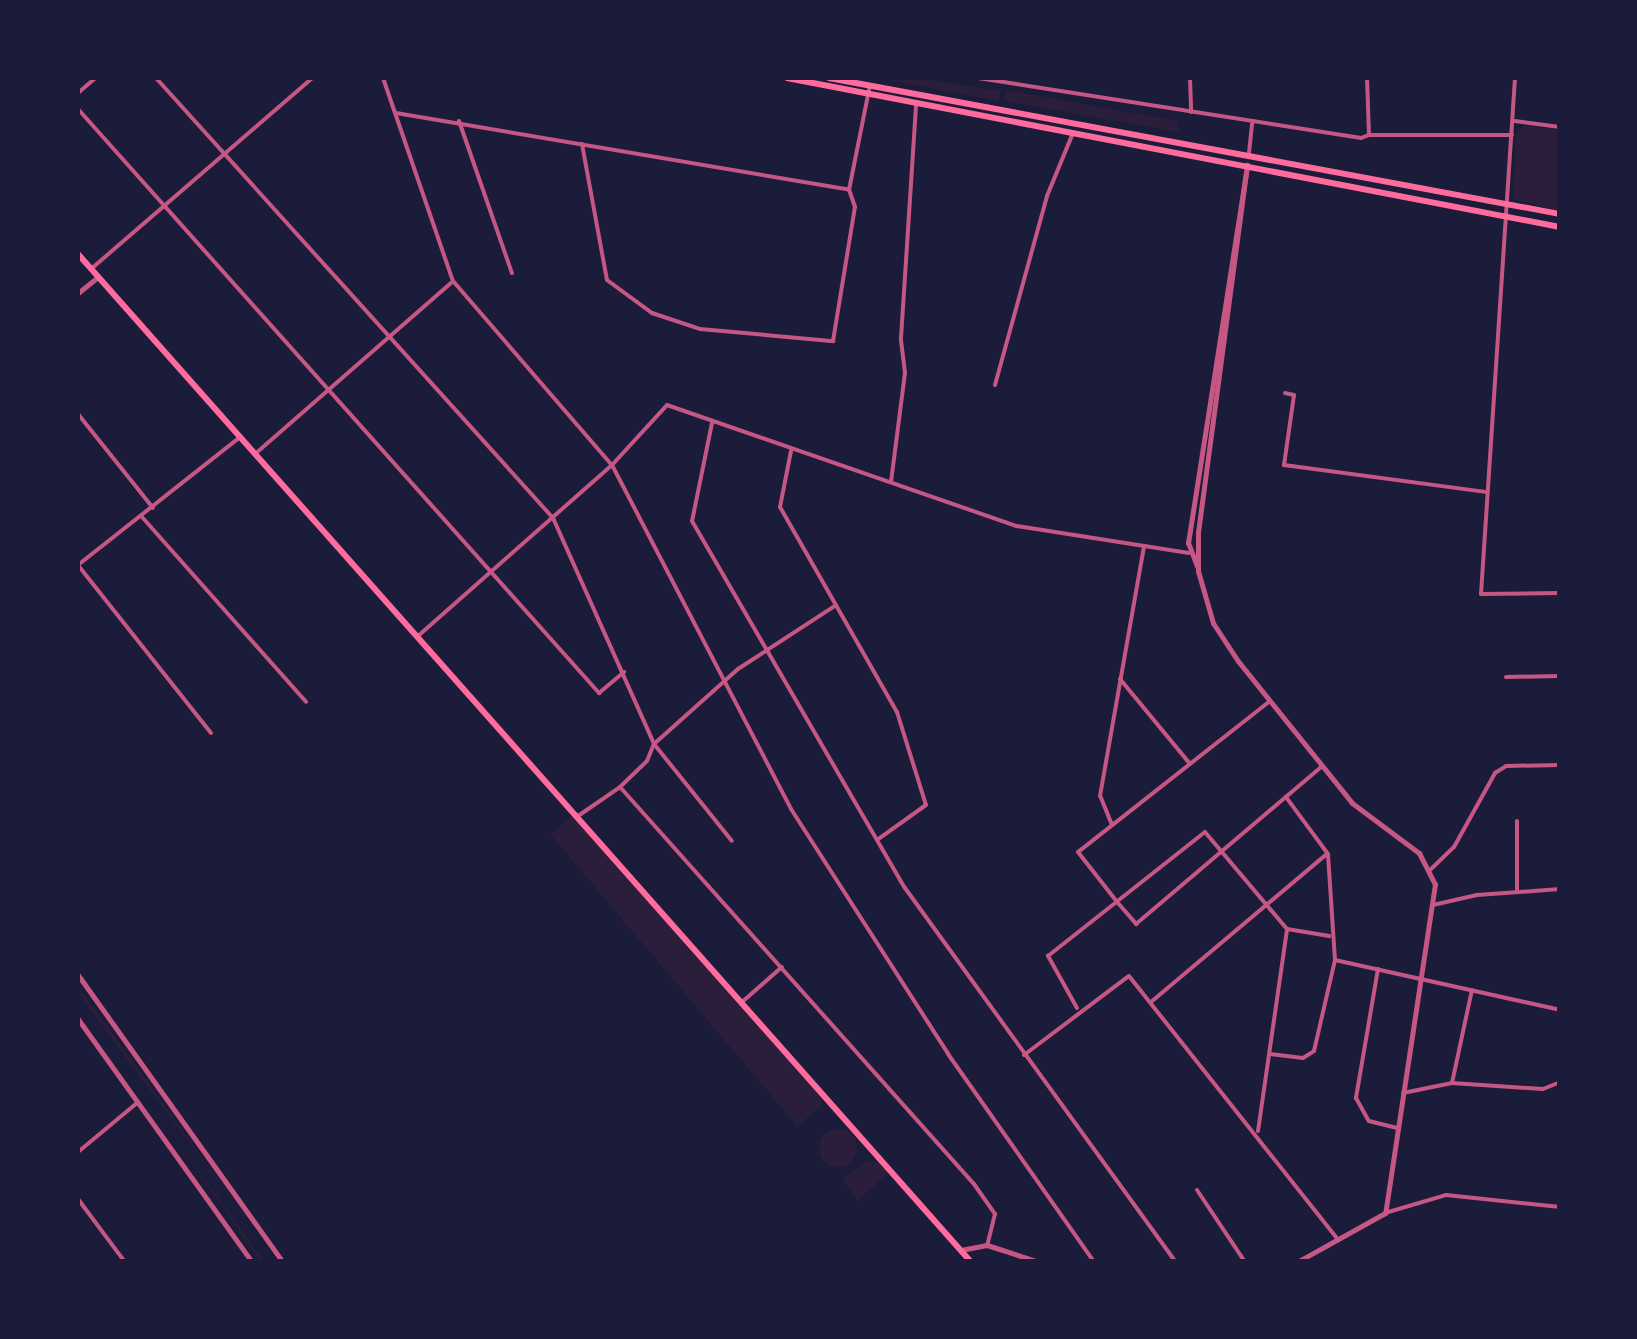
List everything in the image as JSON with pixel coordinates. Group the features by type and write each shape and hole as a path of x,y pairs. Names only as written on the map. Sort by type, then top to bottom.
{"main road":[{"path":"787,78 1112,130 1560,214"},
{"path":"829,78 916,102 1560,227"},
{"path":"78,254 971,1262"}],"street":[{"path":"78,92 95,78"},
{"path":"156,78 553,518 654,744 732,841"},
{"path":"91,269 312,78"},
{"path":"383,78 453,281 612,466 722,685 874,941 1094,1262"},
{"path":"978,78 1352,138 1512,135"},
{"path":"1190,78 1191,112"},
{"path":"1366,78 1368,135"},
{"path":"1515,78 1507,204 1501,216 1480,594 1560,593"},
{"path":"582,144 607,280 652,313 700,329 833,340 856,207 849,190 869,89"},
{"path":"891,482 905,373 900,338 916,102"},
{"path":"78,109 599,693 624,672"},
{"path":"396,113 849,190"},
{"path":"1514,120 1560,127"},
{"path":"458,121 512,273"},
{"path":"1197,566 1252,123"},
{"path":"995,384 1047,196 1073,133 1112,130"},
{"path":"1247,166 1227,264 1189,552 1197,566 1216,632 1352,804 1419,853 1430,870 1433,905 1385,1213"},
{"path":"78,294 98,276"},
{"path":"255,454 453,281"},
{"path":"1285,394 1294,395 1284,466 1487,492"},
{"path":"417,636 612,466 667,405 1017,526 1189,552"},
{"path":"78,414 153,508"},
{"path":"712,423 692,521 876,840 1024,1055 1176,1262"},
{"path":"211,733 78,566 240,437"},
{"path":"792,451 780,507 897,712 926,805 876,840"},
{"path":"142,517 306,702"},
{"path":"1112,825 1100,796 1144,545"},
{"path":"578,816 620,787 648,761 654,744 763,649 836,605"},
{"path":"1506,677 1560,676"},
{"path":"1120,678 1190,764"},
{"path":"1270,701 1078,852 1118,903 1136,924 1322,766"},
{"path":"1430,870 1454,847 1495,772 1560,765"},
{"path":"620,787 974,1184 995,1214 987,1245"},
{"path":"1270,1054 1303,1058 1314,1051 1335,960 1329,936 1328,854 1286,797"},
{"path":"1517,820 1518,890"},
{"path":"1078,1010 1048,956 1204,832 1287,929 1329,936"},
{"path":"1151,1002 1328,854"},
{"path":"1433,905 1518,890 1560,889"},
{"path":"1258,1131 1287,929"},
{"path":"1335,960 1421,976 1560,1010"},
{"path":"742,1002 782,967"},
{"path":"1378,969 1356,1098 1370,1121 1398,1128"},
{"path":"78,975 282,1262"},
{"path":"1024,1055 1078,1010 1128,976 1258,1131 1338,1240"},
{"path":"1452,1084 1473,988"},
{"path":"78,1018 252,1262"},
{"path":"1403,1094 1452,1084 1543,1089 1560,1082"},
{"path":"78,1152 137,1103"},
{"path":"1197,1190 1245,1262"},
{"path":"1298,1262 1385,1213 1446,1196 1560,1207"},
{"path":"78,1199 125,1262"},
{"path":"961,1250 987,1245 1039,1262"}],"shaded area":[{"path":"876,78 918,78 1001,91 998,101"},
{"path":"1006,90 1178,121 1178,132 1004,101"},
{"path":"1524,125 1559,130 1559,211 1513,199 1516,133"},
{"path":"572,816 820,1095 822,1106 797,1126 550,834"},
{"path":"81,990 277,1261 78,993"},
{"path":"151,1104 264,1261 260,1261"},
{"path":"838,1129 851,1135 857,1148 851,1161 838,1167 825,1161 819,1148 825,1135"},
{"path":"865,1161 879,1162 888,1173 858,1201 842,1180"}]}
